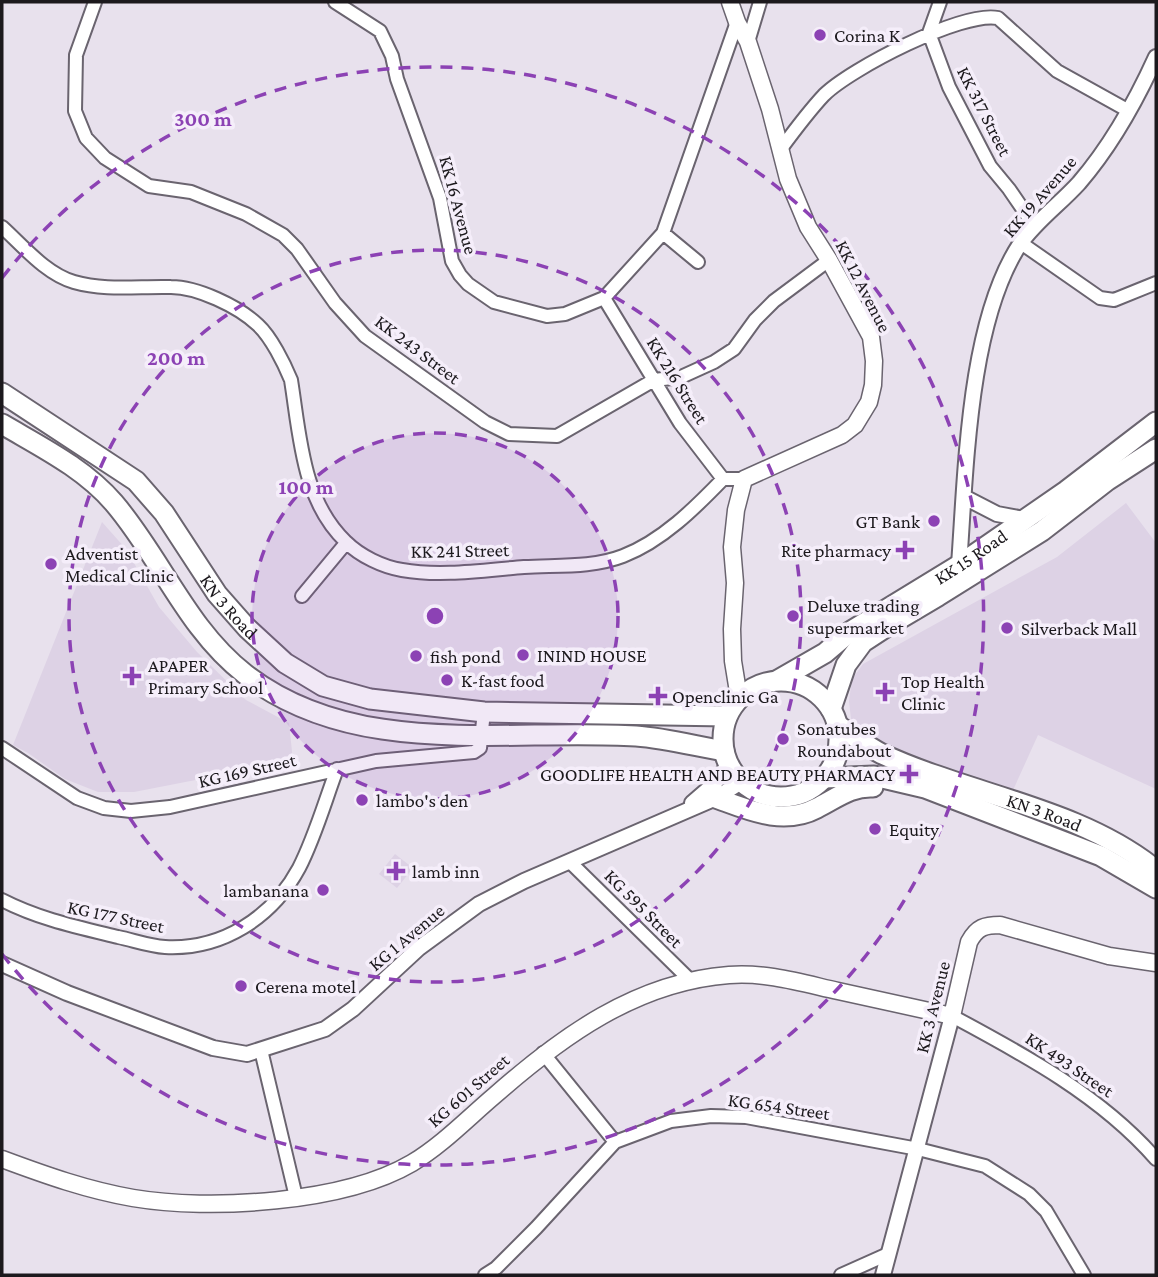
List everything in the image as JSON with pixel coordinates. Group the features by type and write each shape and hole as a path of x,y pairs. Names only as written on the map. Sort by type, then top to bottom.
{"highway":[{"name":"KN 3 Road","path":"2,393 136,481 164,513 217,594 247,628 285,663 323,686 370,699 484,712 727,716"},
{"name":"KK 15 Road","path":"778,680 825,653 851,631 959,565 1066,491 1156,422"},
{"name":"KN 3 Road","path":"2,424 78,470 114,503 211,643 246,675 295,705 357,726 409,732 482,735 637,736 727,758"},
{"name":"KK 15 Road","path":"834,717 846,665 863,642 1042,531 1108,480 1156,449"},
{"path":"834,717 839,743 834,762 824,778 810,789 792,796 771,796 755,791 741,782 727,758 723,733 727,716 739,698 757,685 778,680 799,683 817,693 834,717 921,781"},
{"path":"824,778 874,776 921,781"},
{"name":"KN 3 Road","path":"921,781 1045,813 1108,838 1136,854 1156,870"},
{"name":"KN 3 Road","path":"921,781 1101,856 1156,888"},
{"path":"716,798 772,816 792,816 815,810 846,791 865,787 895,788 921,781"}],"main road":[{"name":"KK 12 Avenue","path":"730,2 748,42 770,109 788,179 808,227 871,337 874,361 869,401 855,425 842,435 744,479"},
{"path":"739,698 733,650 732,547 736,510 744,479"},
{"name":"KK 3 Avenue","path":"952,1016 969,942 975,931 986,925 1000,925 1109,956 1156,963"},
{"name":"KG 601 Street","path":"2,1159 64,1182 134,1198 190,1204 296,1197 346,1189 383,1178 413,1162 445,1138 543,1053 606,1012 646,994 691,981 728,975 761,975 952,1016"}],"street":[{"name":"KK 243 Street","path":"96,2 76,55 75,111 86,138 105,158 149,186 191,192 246,214 283,235 298,249 335,303 365,335 485,422 509,434 557,436 654,380 681,377 734,349 755,320 774,301 829,260"},
{"name":"KK 16 Avenue","path":"335,2 380,31 393,56 397,79 440,198 452,261 467,284 494,302 547,316 565,314 604,298 663,233 737,22"},
{"path":"748,42 760,2"},
{"path":"929,33 940,2"},
{"path":"780,150 825,94 845,79 929,33 987,16 998,18 1057,71 1129,111"},
{"name":"KK 317 Street","path":"929,33 948,87 990,166 1009,188 1035,227"},
{"name":"KK 19 Avenue","path":"959,565 977,378 987,322 1001,279 1021,243 1079,183 1129,111 1156,57"},
{"name":"KK 241 Street","path":"2,228 54,273 73,282 189,288 234,309 258,325 285,365 291,380 311,489 324,516 346,543 369,559 401,570 445,572 605,562 638,549 661,534 695,508 723,479"},
{"path":"663,233 698,262"},
{"path":"1021,243 1100,298 1114,300 1156,283"},
{"name":"KK 216 Street","path":"604,298 680,423 723,479"},
{"path":"723,479 744,479"},
{"path":"964,497 997,514 1024,519"},
{"path":"302,596 346,543"},
{"path":"482,735 484,712"},
{"name":"KG 169 Street","path":"2,748 77,798 104,808 131,811 170,807 376,761 474,752 480,748 482,735"},
{"name":"KG 1 Avenue","path":"679,812 700,797 727,758"},
{"name":"KG 177 Street","path":"2,900 49,921 163,947 198,945 232,935 258,918 281,895 299,867 337,769"},
{"name":"KG 1 Avenue","path":"2,964 67,993 213,1048 247,1054 325,1030 353,1009 419,948 479,904 679,812 716,798 741,782"},
{"name":"KG 595 Street","path":"570,862 691,981"},
{"name":"KK 3 Avenue","path":"883,1275 952,1016"},
{"name":"KK 493 Street","path":"952,1016 1016,1050 1065,1081 1117,1120 1156,1159"},
{"path":"261,1050 296,1197"},
{"path":"543,1053 615,1142"},
{"name":"KG 654 Street","path":"485,1275 496,1268 536,1228 615,1142 671,1121 711,1116 747,1117 918,1149 985,1166 1029,1194 1046,1212 1084,1275"},
{"path":"841,1275 888,1254"}],"shaded area":[{"path":"1126,503 1156,543 1156,789 1038,735 1009,799 900,761 852,728 849,701 852,679 863,664 1057,557"},
{"name":"APAPER Primary School","path":"102,522 126,549 159,607 197,652 246,700 289,723 293,761 134,792 98,792 65,779 13,745"},
{"name":"lamb inn","path":"395,854 413,868 397,888 379,874"}],"place":[{"name":"Corina K","path":"820,35"},
{"name":"GT Bank","path":"934,521"},
{"name":"Rite pharmacy","path":"905,550"},
{"name":"Adventist Medical Clinic","path":"51,564"},
{"name":"Deluxe trading supermarket","path":"793,616"},
{"name":"Silverback Mall","path":"1007,628"},
{"name":"ININD HOUSE","path":"523,655"},
{"name":"fish pond","path":"416,656"},
{"name":"APAPER Primary School","path":"132,676"},
{"name":"K-fast food","path":"447,680"},
{"name":"Top Health Clinic","path":"885,692"},
{"name":"Openclinic Ga","path":"658,696"},
{"name":"Sonatubes Roundabout","path":"783,739"},
{"name":"GOODLIFE HEALTH AND BEAUTY PHARMACY","path":"909,774"},
{"name":"lambo's den","path":"362,800"},
{"name":"Equity","path":"875,829"},
{"name":"lamb inn","path":"396,871"},
{"name":"lambanana","path":"323,890"},
{"name":"Cerena motel","path":"241,986"}]}
